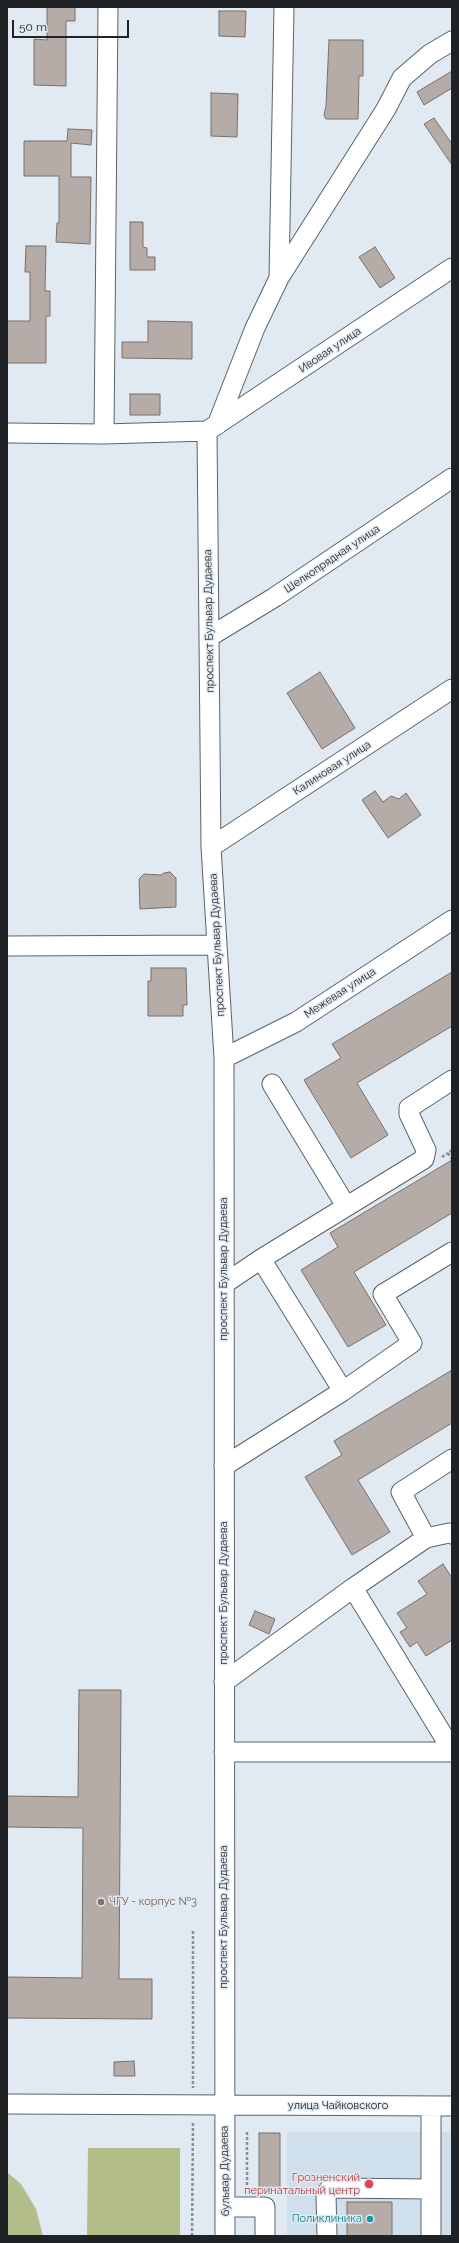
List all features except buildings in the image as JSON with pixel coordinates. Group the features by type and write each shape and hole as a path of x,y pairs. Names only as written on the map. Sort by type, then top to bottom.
{"street":[{"path":"104,434 108,7"},
{"path":"279,278 284,7"},
{"path":"7,433 104,434 212,428 255,328 279,278 386,109 402,78 430,54 452,41"},
{"name":"Ивовая улица","path":"212,428 452,268"},
{"name":"проспект Бульвар Дудаева","path":"212,428 209,637 211,847 224,1058 224,2106"},
{"name":"Шелкопрядная улица","path":"209,637 275,597 452,478"},
{"name":"Калиновая улица","path":"211,847 452,689"},
{"name":"Межевая улица","path":"224,1058 296,1022 452,920"},
{"path":"7,946 217,945"},
{"path":"224,1284 261,1259 426,1156 426,1150 409,1114 409,1108 452,1080"},
{"path":"272,1084 346,1206"},
{"path":"224,1466 412,1343 383,1294 452,1252"},
{"path":"261,1259 342,1390"},
{"path":"426,1538 401,1492 452,1459"},
{"path":"224,1682 353,1588 426,1538 449,1532 452,1534"},
{"path":"353,1588 452,1751"},
{"path":"224,1752 452,1751"},
{"name":"улица Чайковского","path":"7,2104 452,2106"},
{"name":"бульвар Дудаева","path":"224,2106 225,2236"},
{"path":"431,2106 431,2236"},
{"path":"327,2236 326,2194 330,2188 431,2189"},
{"path":"225,2207 265,2207 265,2236"}],"path":[{"path":"452,1150 448,1153 452,1158"},
{"path":"192,2236 193,1931"},
{"path":"247,2132 247,2207"}],"shaded area":[{"name":"Грозненский перинатальный центр","path":"287,2132 452,2132 452,2236 287,2236"}],"green space":[{"path":"88,2148 180,2148 180,2236 87,2236"},
{"path":"7,2172 21,2184 36,2209 43,2236 7,2236"}],"place":[{"name":"ЧГУ - корпус №3","path":"101,1902"},
{"name":"Грозненский перинатальный центр","path":"369,2184"},
{"name":"Поликлиника","path":"370,2219"}]}
